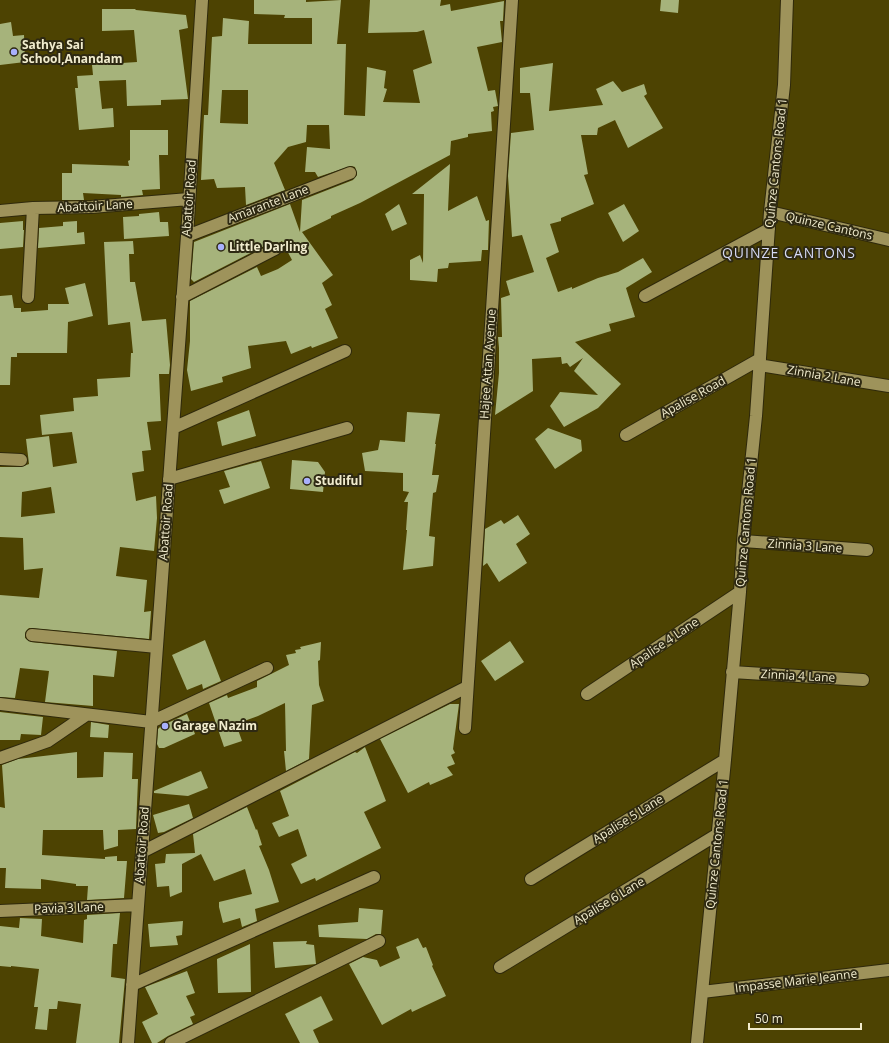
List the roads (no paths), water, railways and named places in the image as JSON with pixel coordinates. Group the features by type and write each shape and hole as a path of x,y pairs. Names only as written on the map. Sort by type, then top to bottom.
{"street":[{"name":"Abattoir Road","path":"128,1043 187,236 202,0"},
{"name":"Hajee Attan Avenue","path":"465,728 512,0"},
{"name":"Quinze Cantons Road 1","path":"697,1043 740,592 770,212 784,85 787,0"},
{"name":"Amarante Lane","path":"187,236 350,173"},
{"name":"Abattoir Lane","path":"0,211 33,208 91,207 189,200"},
{"path":"28,297 33,208"},
{"name":"Quinze Cantons","path":"770,212 889,240"},
{"path":"645,296 769,228"},
{"path":"182,297 275,249"},
{"path":"173,428 345,351"},
{"name":"Zinnia 2 Lane","path":"759,362 889,386"},
{"name":"Apalise Road","path":"626,435 759,362"},
{"path":"169,479 347,428"},
{"path":"0,459 20,460"},
{"name":"Zinnia 3 Lane","path":"743,541 867,550"},
{"name":"Apalise 4 Lane","path":"588,694 740,592"},
{"path":"32,635 157,646"},
{"path":"0,704 151,722 267,668"},
{"name":"Zinnia 4 Lane","path":"732,672 863,680"},
{"path":"142,852 467,687"},
{"path":"0,758 48,741 86,715"},
{"name":"Apalise 5 Lane","path":"531,879 725,760"},
{"name":"Apalise 6 Lane","path":"500,967 718,834"},
{"path":"132,984 374,878"},
{"name":"Pavia 3 Lane","path":"0,911 138,905"},
{"path":"170,1043 379,941"},
{"name":"Impasse Marie Jeanne","path":"702,992 889,970"}],"place":[{"name":"Sathya Sai School,Anandam","path":"14,52"},
{"name":"Little Darling","path":"221,247"},
{"name":"Studiful","path":"307,481"},
{"name":"Garage Nazim","path":"165,726"}],"district":[{"name":"QUINZE CANTONS","path":"789,253"}]}
